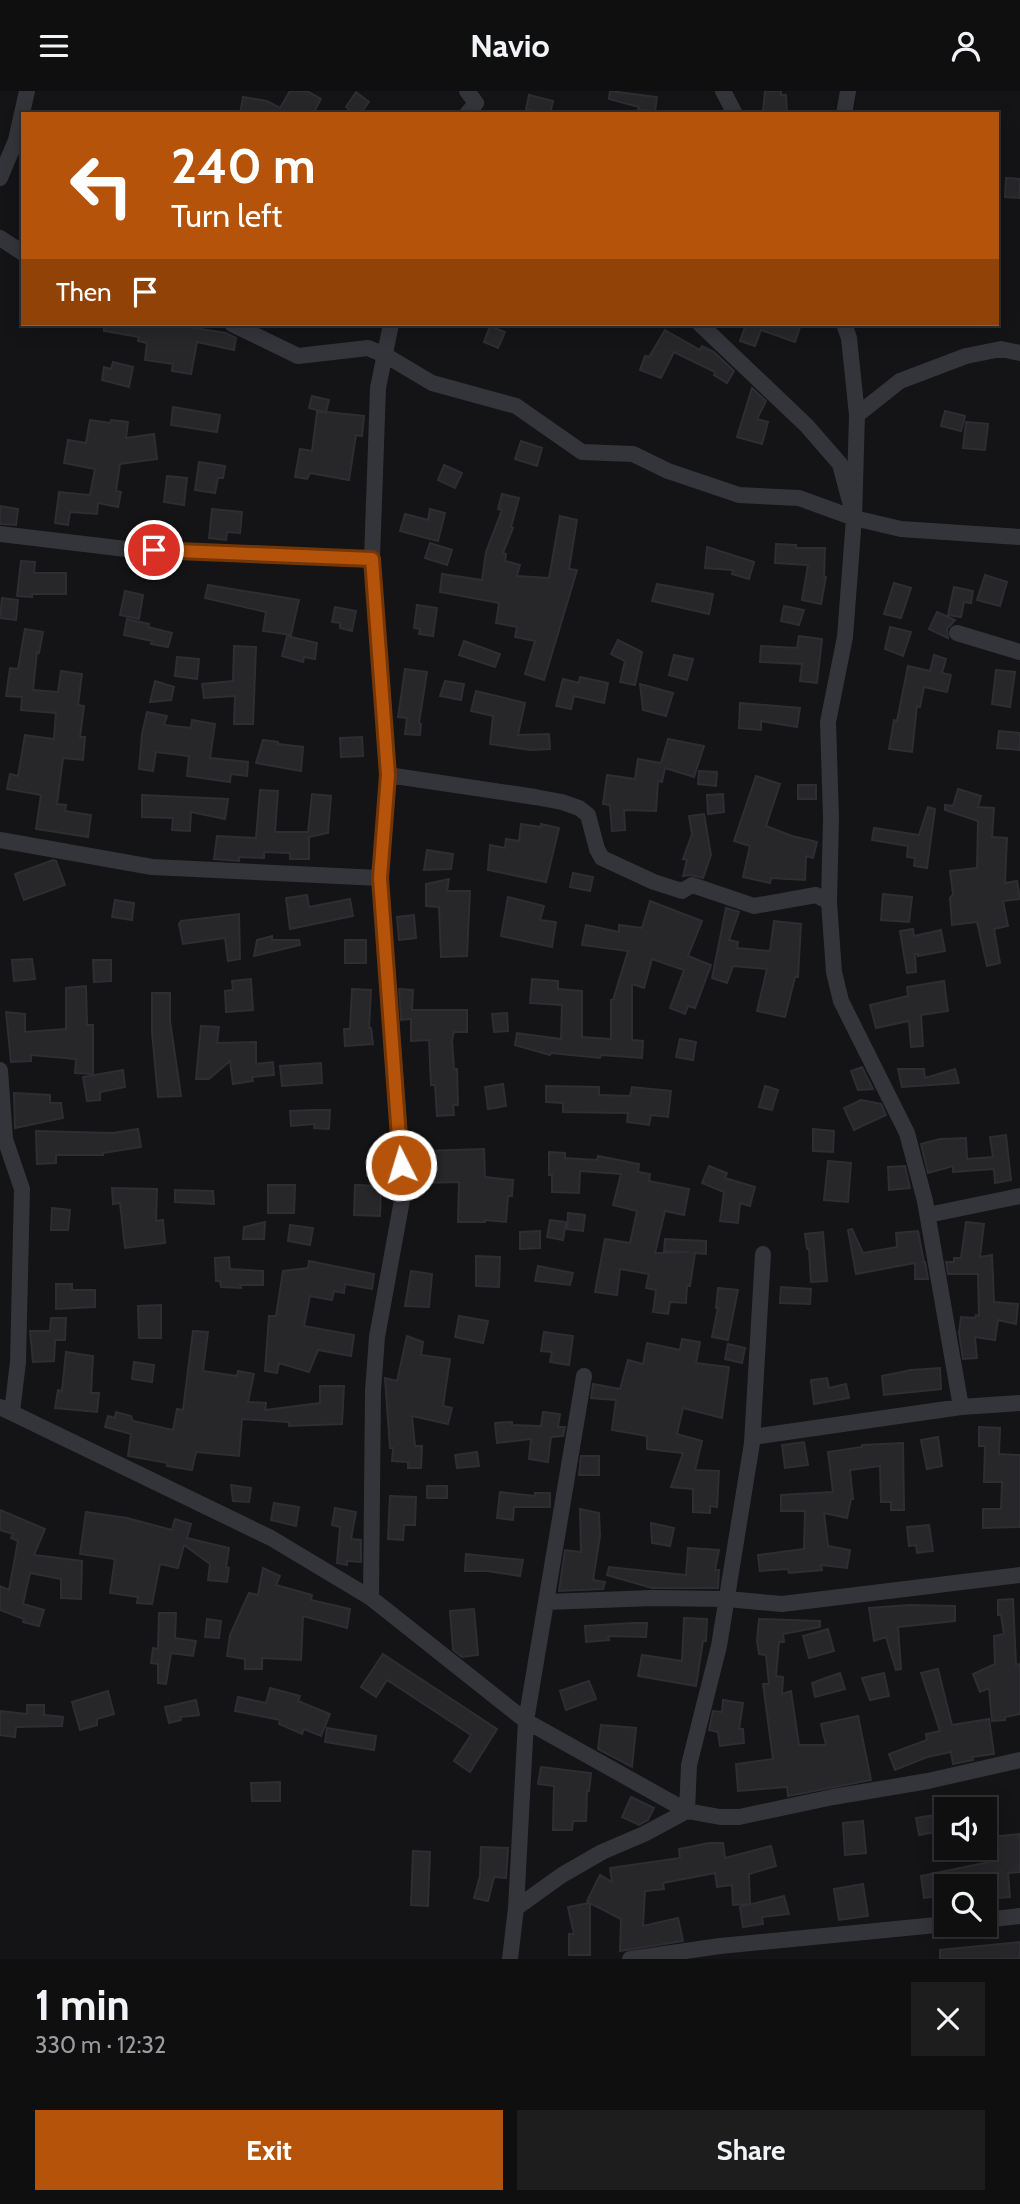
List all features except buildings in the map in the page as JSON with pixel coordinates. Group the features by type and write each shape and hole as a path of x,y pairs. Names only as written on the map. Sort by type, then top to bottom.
{"street":[{"path":"22,112 27,91"},
{"path":"723,91 734,112"},
{"path":"844,112 848,91"},
{"path":"0,178 16,140 21,118"},
{"path":"0,238 21,252"},
{"path":"236,326 298,356 368,348 432,383 516,406 582,452 633,454 668,471 739,495 799,498 854,518 901,529 1020,537"},
{"path":"371,1598 372,1403 377,1337 404,1189 380,878 388,775 372,559 378,388 391,326"},
{"path":"702,326 807,426 840,464 854,518"},
{"path":"845,326 849,338 857,415 854,518 845,637 828,722 831,818 829,902 834,972 841,1001 907,1133 928,1215 961,1407"},
{"path":"857,415 900,381 966,356 1001,349 1020,353"},
{"path":"0,534 126,549 372,559"},
{"path":"957,633 1020,652"},
{"path":"388,775 536,797 579,808 588,815 597,849 602,857 654,882 682,891 691,885 754,906 816,895 829,902"},
{"path":"0,841 152,867 380,878"},
{"path":"0,1070 5,1139 22,1189 18,1362 6,1409 271,1538 371,1598 526,1721 687,1811 720,1817 739,1817 928,1781 1020,1760"},
{"path":"928,1215 1020,1196"},
{"path":"687,1811 689,1765 719,1646 753,1437 763,1254"},
{"path":"510,1959 516,1909 526,1721 584,1377"},
{"path":"753,1437 961,1407 1020,1403"},
{"path":"546,1602 653,1598 727,1599 782,1604 1020,1576"},
{"path":"516,1909 562,1875 602,1852 687,1811"},
{"path":"997,1919 1020,1916"},
{"path":"630,1959 720,1946 934,1925"}],"route":[{"path":"154,550 372,559 388,775 380,878 401,1165"}]}
